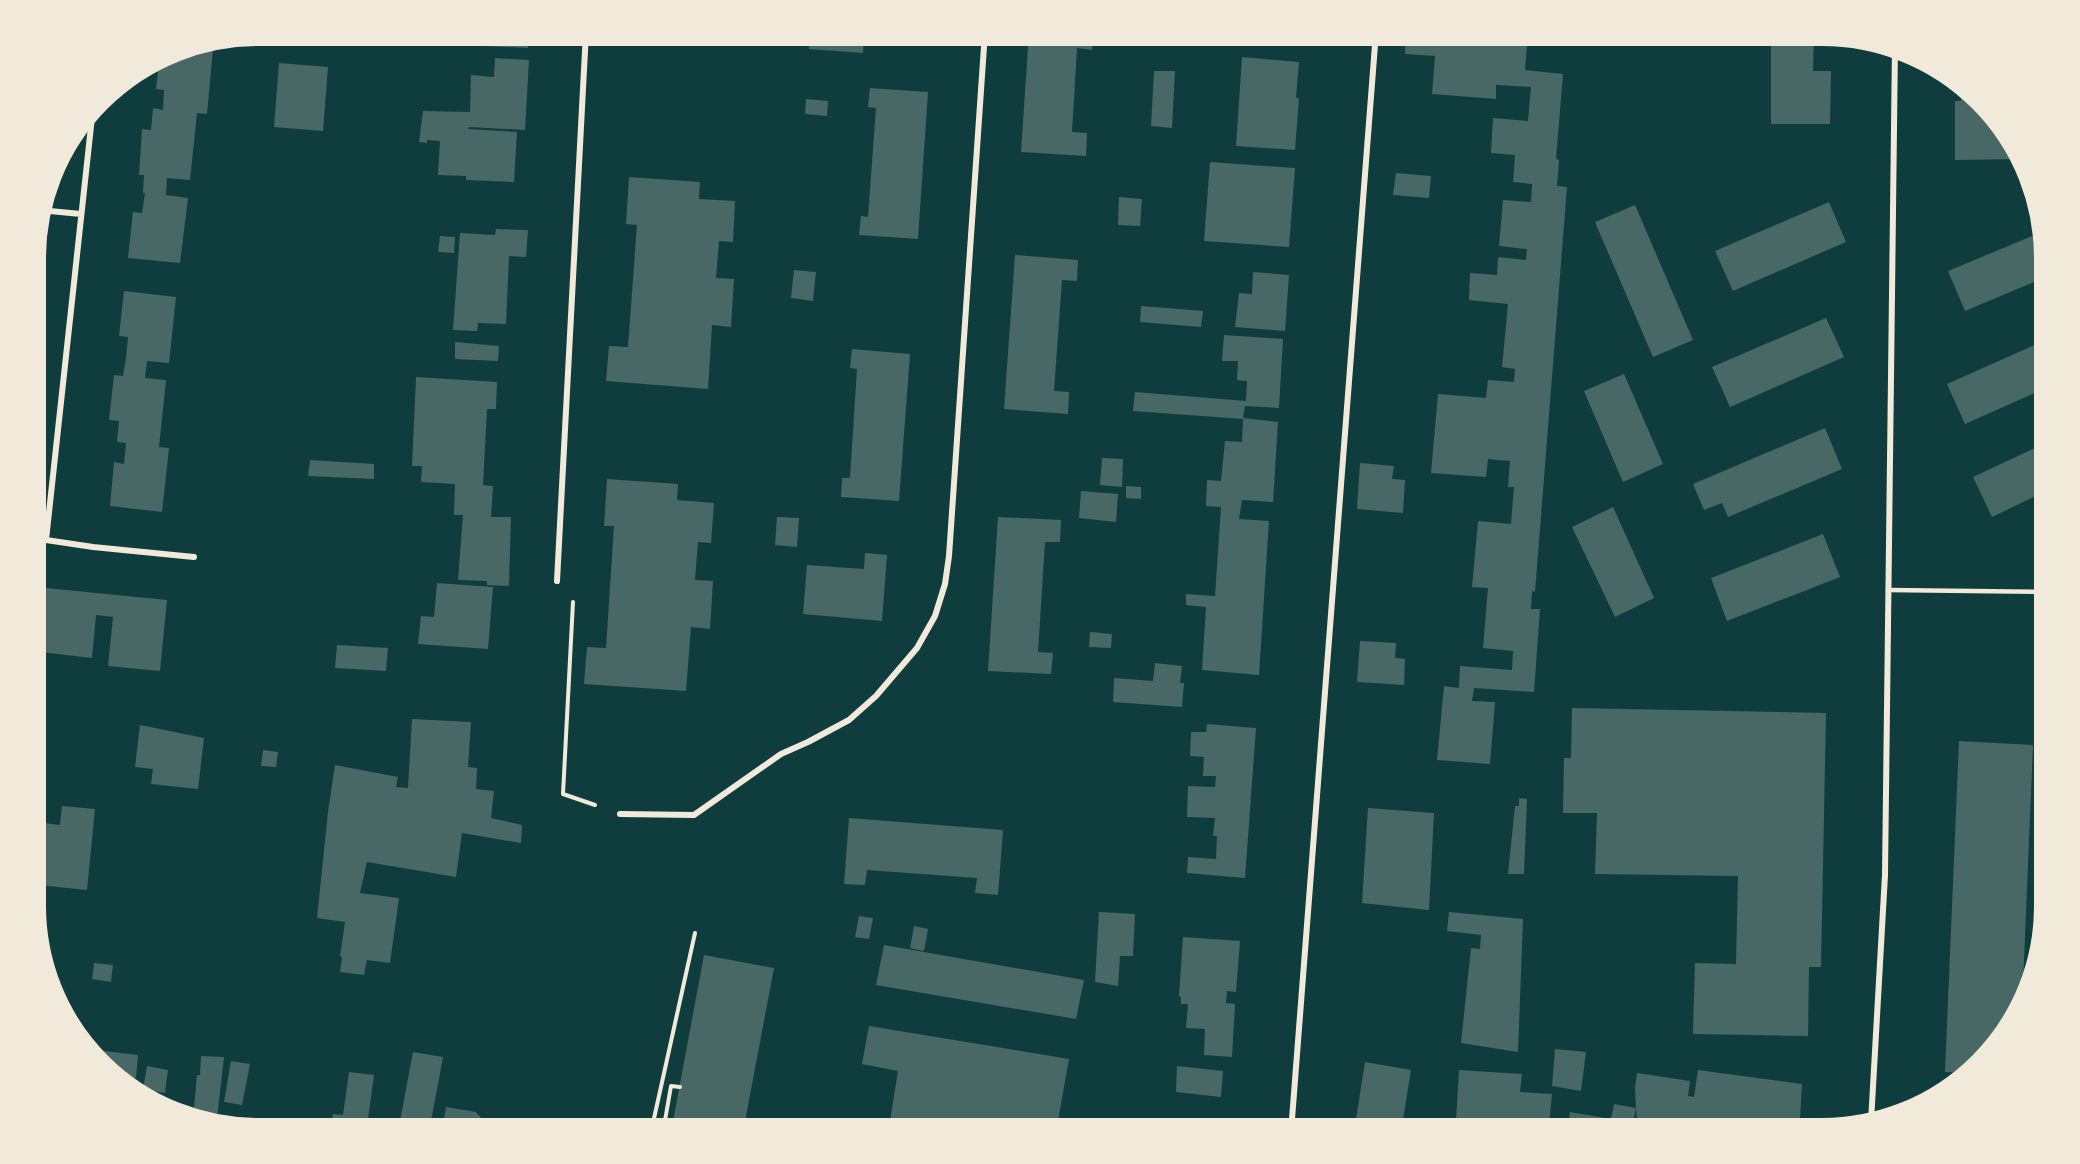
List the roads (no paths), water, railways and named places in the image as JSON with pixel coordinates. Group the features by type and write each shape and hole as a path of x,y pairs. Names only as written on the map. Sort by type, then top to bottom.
{"street":[{"path":"557,581 585,42"},
{"path":"620,814 694,815 781,754 849,720 876,696 908,660 935,616 945,584 949,556 984,42"},
{"path":"1292,1122 1375,42"},
{"path":"1871,1116 1885,874 1894,54"},
{"path":"91,122 46,540 195,557"},
{"path":"47,211 81,214"}],"lane":[{"path":"1888,590 2038,592"}]}
